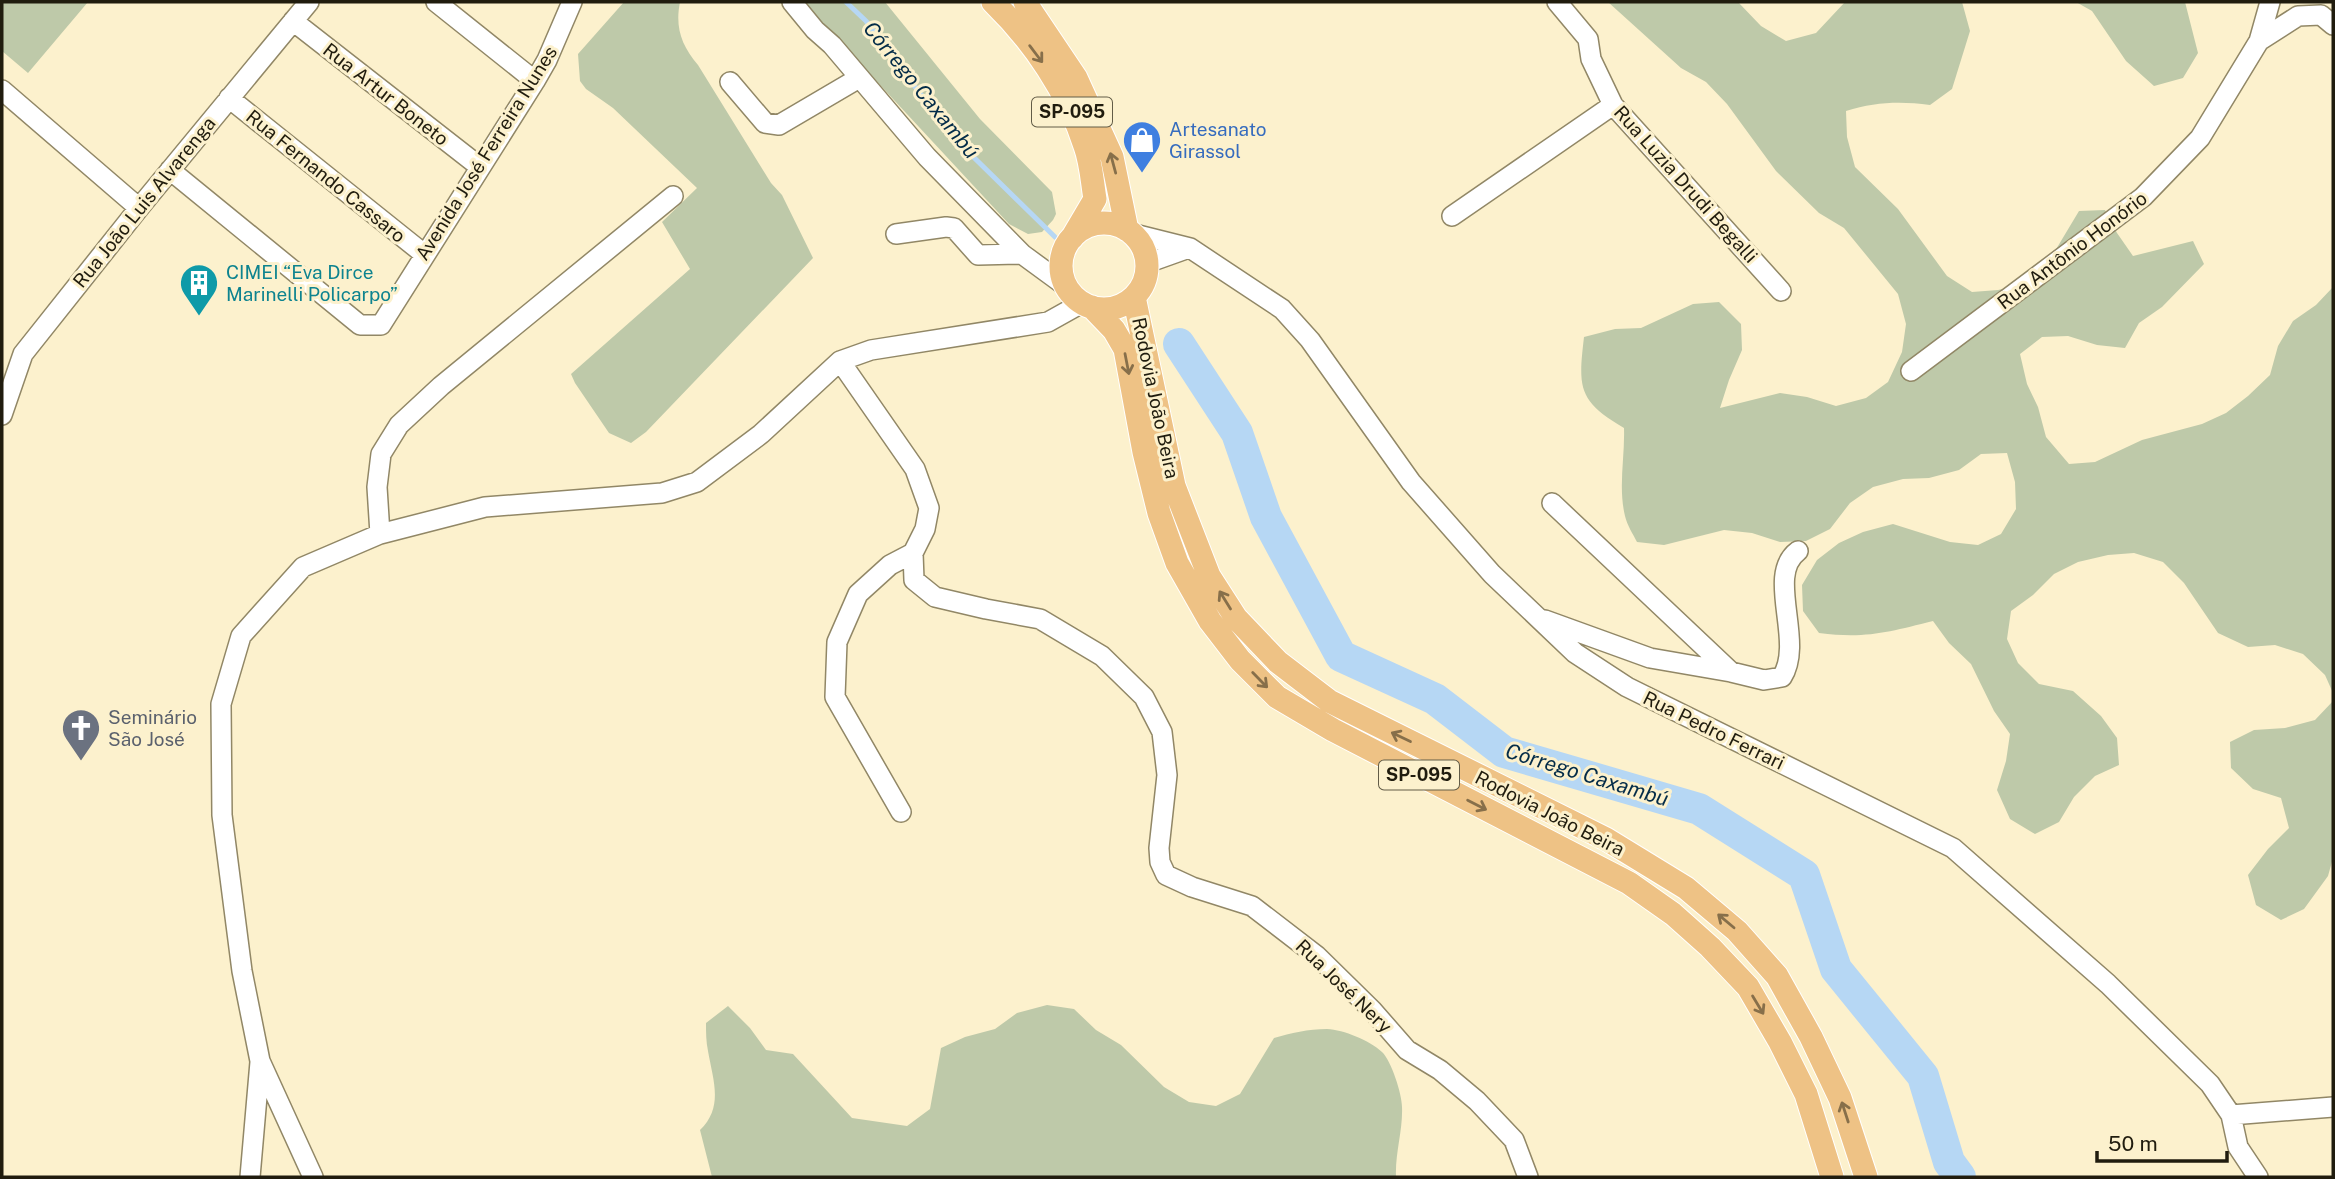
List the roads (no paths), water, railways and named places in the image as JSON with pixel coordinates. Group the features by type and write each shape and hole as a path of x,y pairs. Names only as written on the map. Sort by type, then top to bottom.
{"main road":[{"name":"SP-095","path":"993,2 1009,18 1054,78 1086,147 1095,199 1065,249 1062,262 1062,275 1080,299"},
{"name":"SP-095","path":"1026,2 1076,78 1112,157 1130,232 1144,250 1147,263"},
{"path":"1072,238 1081,230 1104,223 1130,232"},
{"path":"1080,299 1115,308 1134,297 1142,287 1147,263"},
{"name":"Rodovia João Beira","path":"1134,297 1174,486 1209,576 1236,618 1278,662 1329,701 1606,839 1686,888 1737,931 1777,976 1811,1037 1840,1098 1866,1177"},
{"name":"Rodovia João Beira","path":"1080,299 1114,330 1125,349 1153,489 1177,563 1210,621 1240,660 1277,697 1345,737 1629,883 1673,915 1710,947 1748,987 1780,1042 1806,1094 1832,1177"}],"street":[{"name":"Rua João Luis Alvarenga","path":"2,415 23,354 309,2"},
{"path":"436,2 535,81"},
{"name":"Avenida José Ferreira Nunes","path":"170,170 360,325 381,325 535,81 572,2"},
{"path":"313,1177 260,1061 242,971 222,815 221,704 241,636 303,567 380,534 485,507 662,493 697,482 761,434 841,361 871,350 1048,322 1080,299 1022,254 927,157 792,2"},
{"name":"Rua Luzia Drudi Begalli","path":"1557,2 1588,39 1591,59 1613,105 1782,291"},
{"path":"2259,41 2270,2"},
{"name":"Rua Antônio Honório","path":"1911,371 2143,197 2200,138 2259,41 2298,16 2321,15 2333,25"},
{"name":"Rua Artur Boneto","path":"293,21 480,167"},
{"path":"730,82 765,123 779,125 859,78"},
{"path":"2,90 139,208"},
{"name":"Rua Fernando Cassaro","path":"229,98 424,254"},
{"path":"1452,216 1613,105"},
{"path":"380,534 377,487 381,454 399,425 441,386 673,196"},
{"path":"896,234 954,228 978,255 1022,254"},
{"name":"Rua Pedro Ferrari","path":"1130,232 1190,248 1282,309 1310,340 1410,482 1492,574 1575,653 1627,687 1953,848 2108,984 2210,1083 2231,1115 2238,1147 2258,1177"},
{"path":"1147,263 1190,248"},
{"path":"841,361 915,468 929,508 925,529 912,553 890,565 858,594 837,642 835,697 901,812"},
{"path":"1552,503 1731,671"},
{"path":"1537,617 1650,658 1731,671 1764,680 1782,677 1788,667 1792,649 1784,579 1790,557 1798,551"},
{"name":"Rua José Nery","path":"912,553 914,580 935,597 1040,619 1102,656 1144,697 1162,732 1167,775 1159,848 1160,862 1166,875 1192,887 1252,906 1317,956 1408,1050 1440,1070 1477,1101 1514,1140 1528,1177"},
{"path":"250,1177 260,1061"},
{"path":"2231,1115 2333,1107"}],"waterway":[{"name":"Córrego Caxambú","path":"846,2 866,21 951,135 1055,237"},
{"name":"Córrego Caxambú","path":"1179,344 1237,433 1266,517 1341,656 1435,699 1504,752 1699,809 1804,875 1836,969 1923,1076 1949,1162 1960,1177"}],"place":[{"name":"Artesanato Girassol","path":"1142,174"},
{"name":"CIMEI “Eva Dirce Marinelli Policarpo”","path":"199,317"},
{"name":"Seminário São José","path":"81,762"}]}
